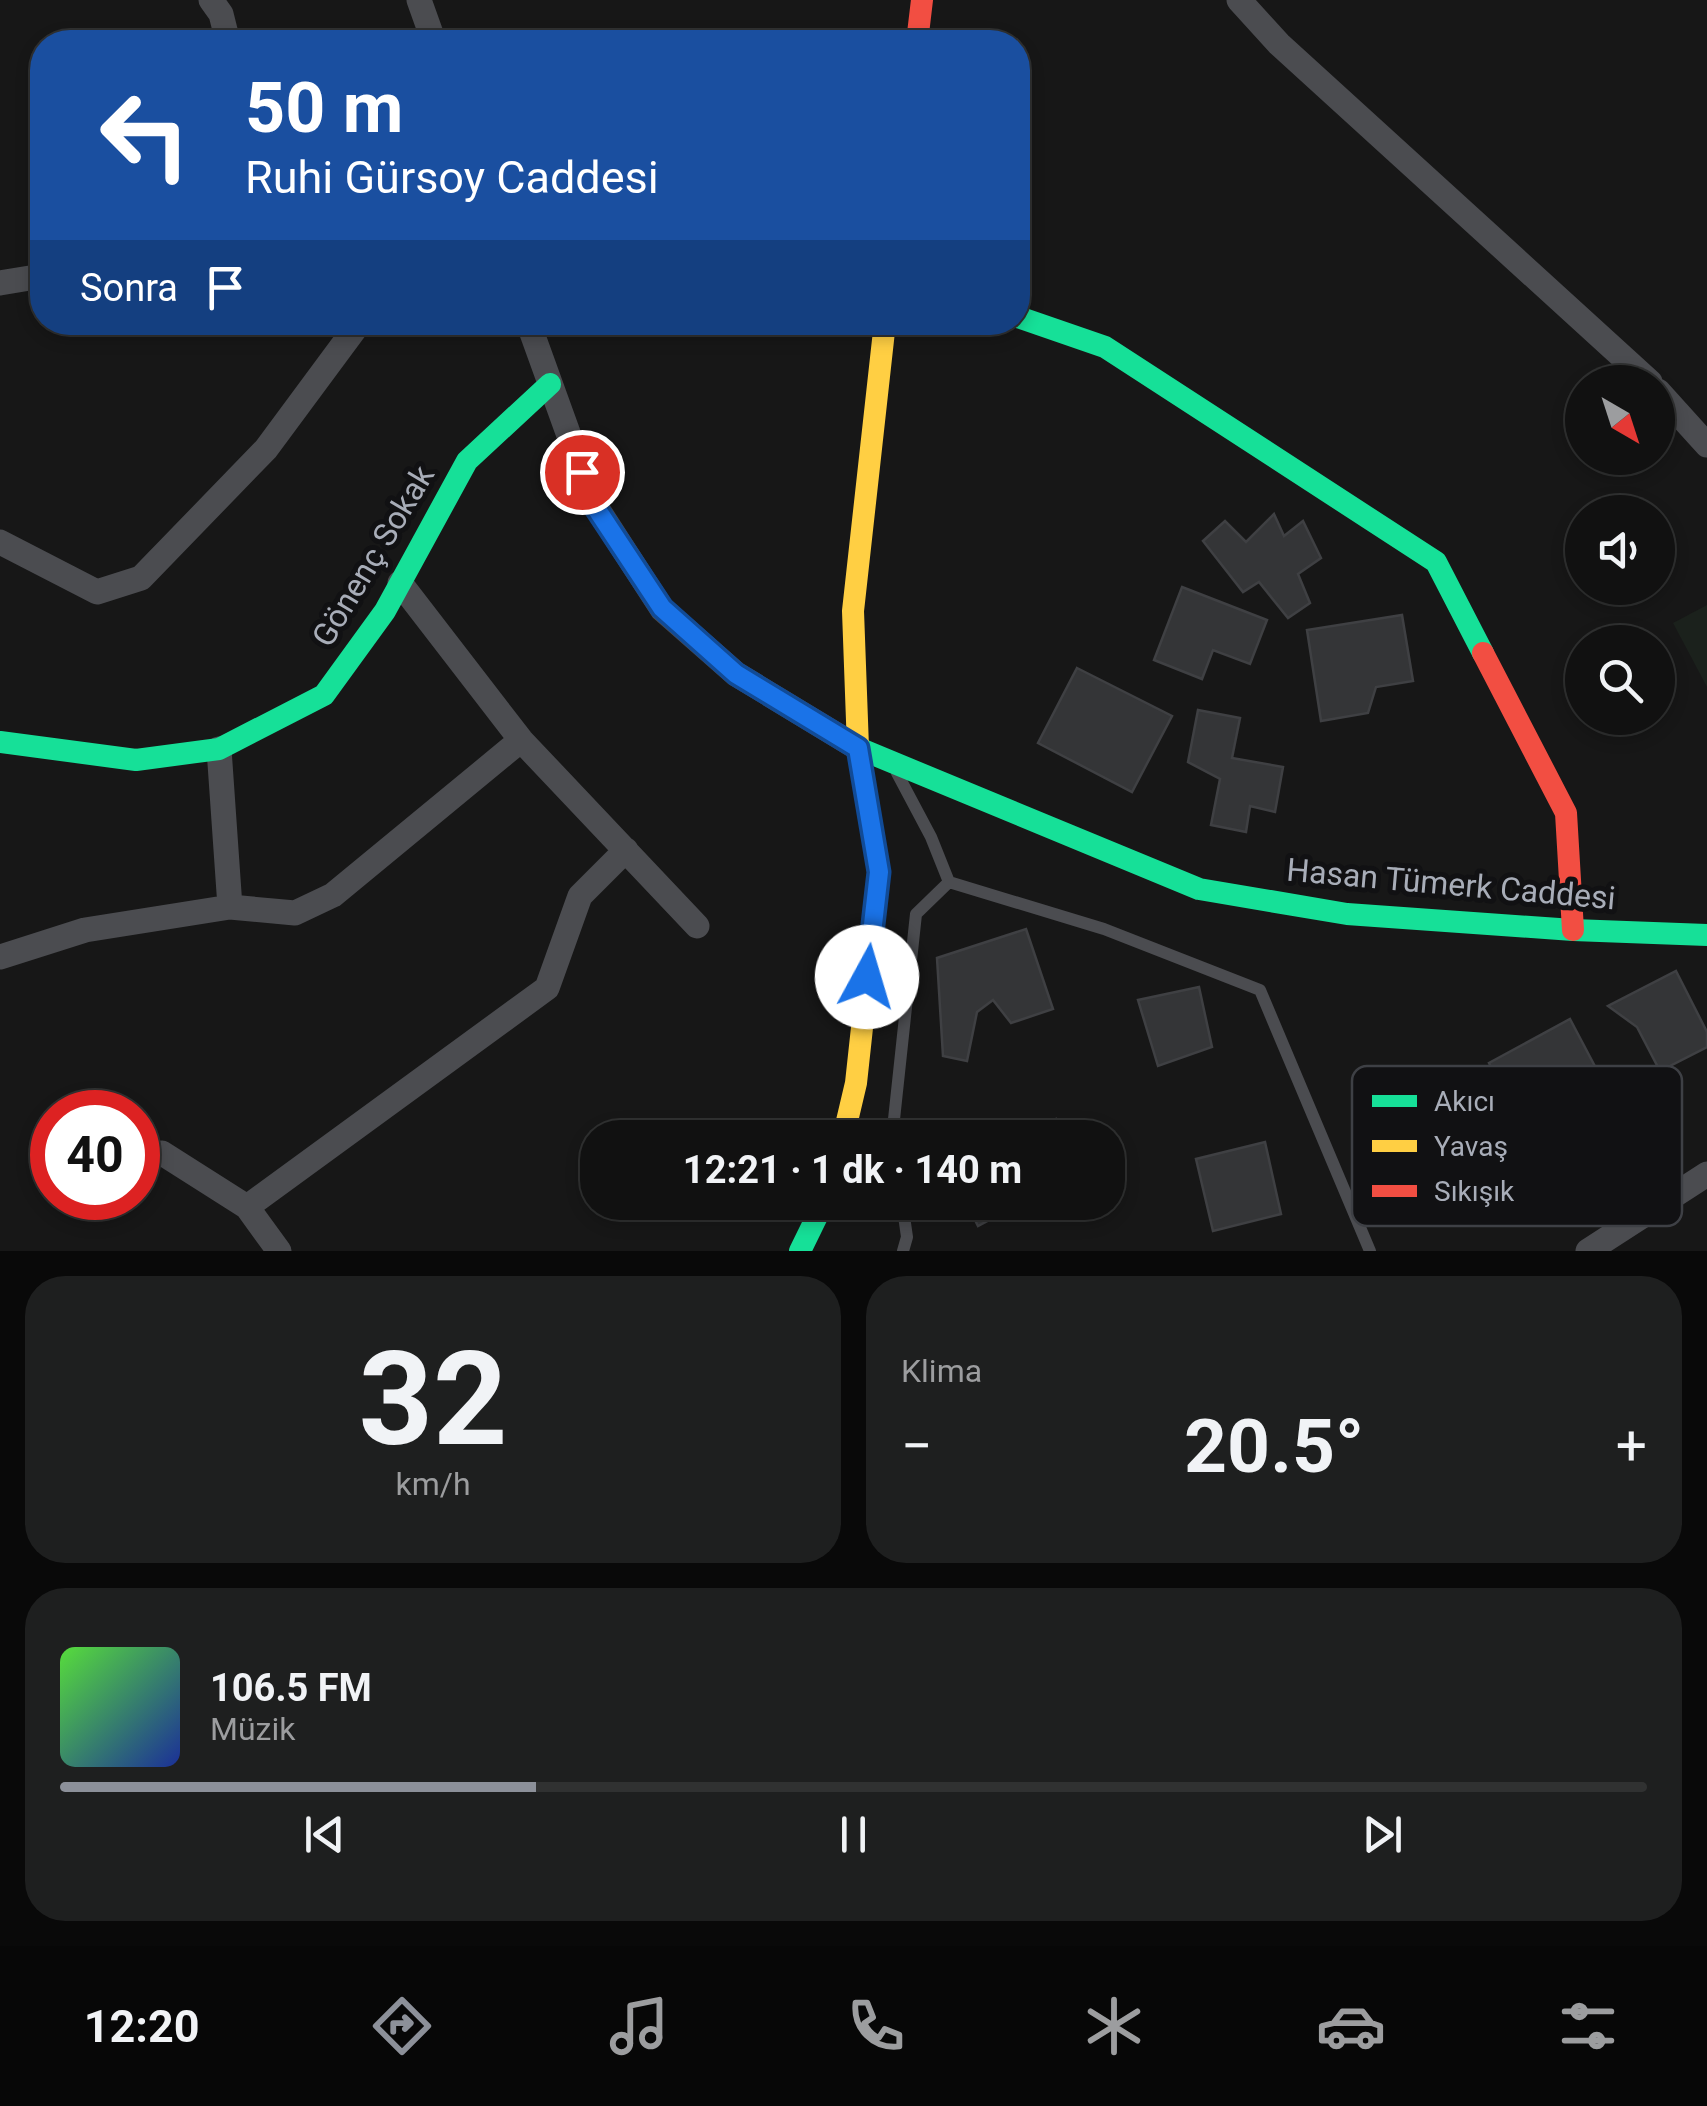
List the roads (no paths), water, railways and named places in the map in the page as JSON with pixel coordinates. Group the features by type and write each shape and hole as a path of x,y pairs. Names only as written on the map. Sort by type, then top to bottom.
{"street":[{"path":"211,0 222,14 225,30"},
{"path":"419,0 430,30"},
{"path":"918,30 922,0"},
{"path":"1239,0 1280,44 1631,365"},
{"path":"0,283 30,278"},
{"path":"1030,321 1105,347 1436,562 1566,814 1573,930"},
{"path":"0,542 97,592 140,578 266,448 350,335"},
{"path":"533,335 592,502 662,608 736,674 858,748"},
{"path":"847,1120 856,1082 879,872 858,748 853,611 884,335"},
{"name":"Gönenç Sokak","path":"0,742 136,760 219,749 324,695 384,610 468,462 550,384"},
{"path":"1675,410 1707,445"},
{"path":"400,584 520,740 697,926"},
{"path":"0,957 85,930 230,907 296,914 333,894 520,740"},
{"name":"Hasan Tümerk Caddesi","path":"858,748 1199,889 1347,914 1573,930 1707,934"},
{"path":"219,749 230,907"},
{"path":"247,1207 547,988 580,896 626,850"},
{"path":"162,1153 247,1207 280,1251"},
{"path":"1682,1190 1707,1174"},
{"path":"800,1251 815,1220"},
{"path":"1588,1251 1627,1226"}],"lane":[{"path":"892,762 931,837 949,882"},
{"path":"894,1120 916,914 949,882"},
{"path":"949,882 1104,928 1260,990 1352,1208"},
{"path":"903,1251 908,1237 905,1220"},
{"path":"1359,1226 1370,1251"}]}
